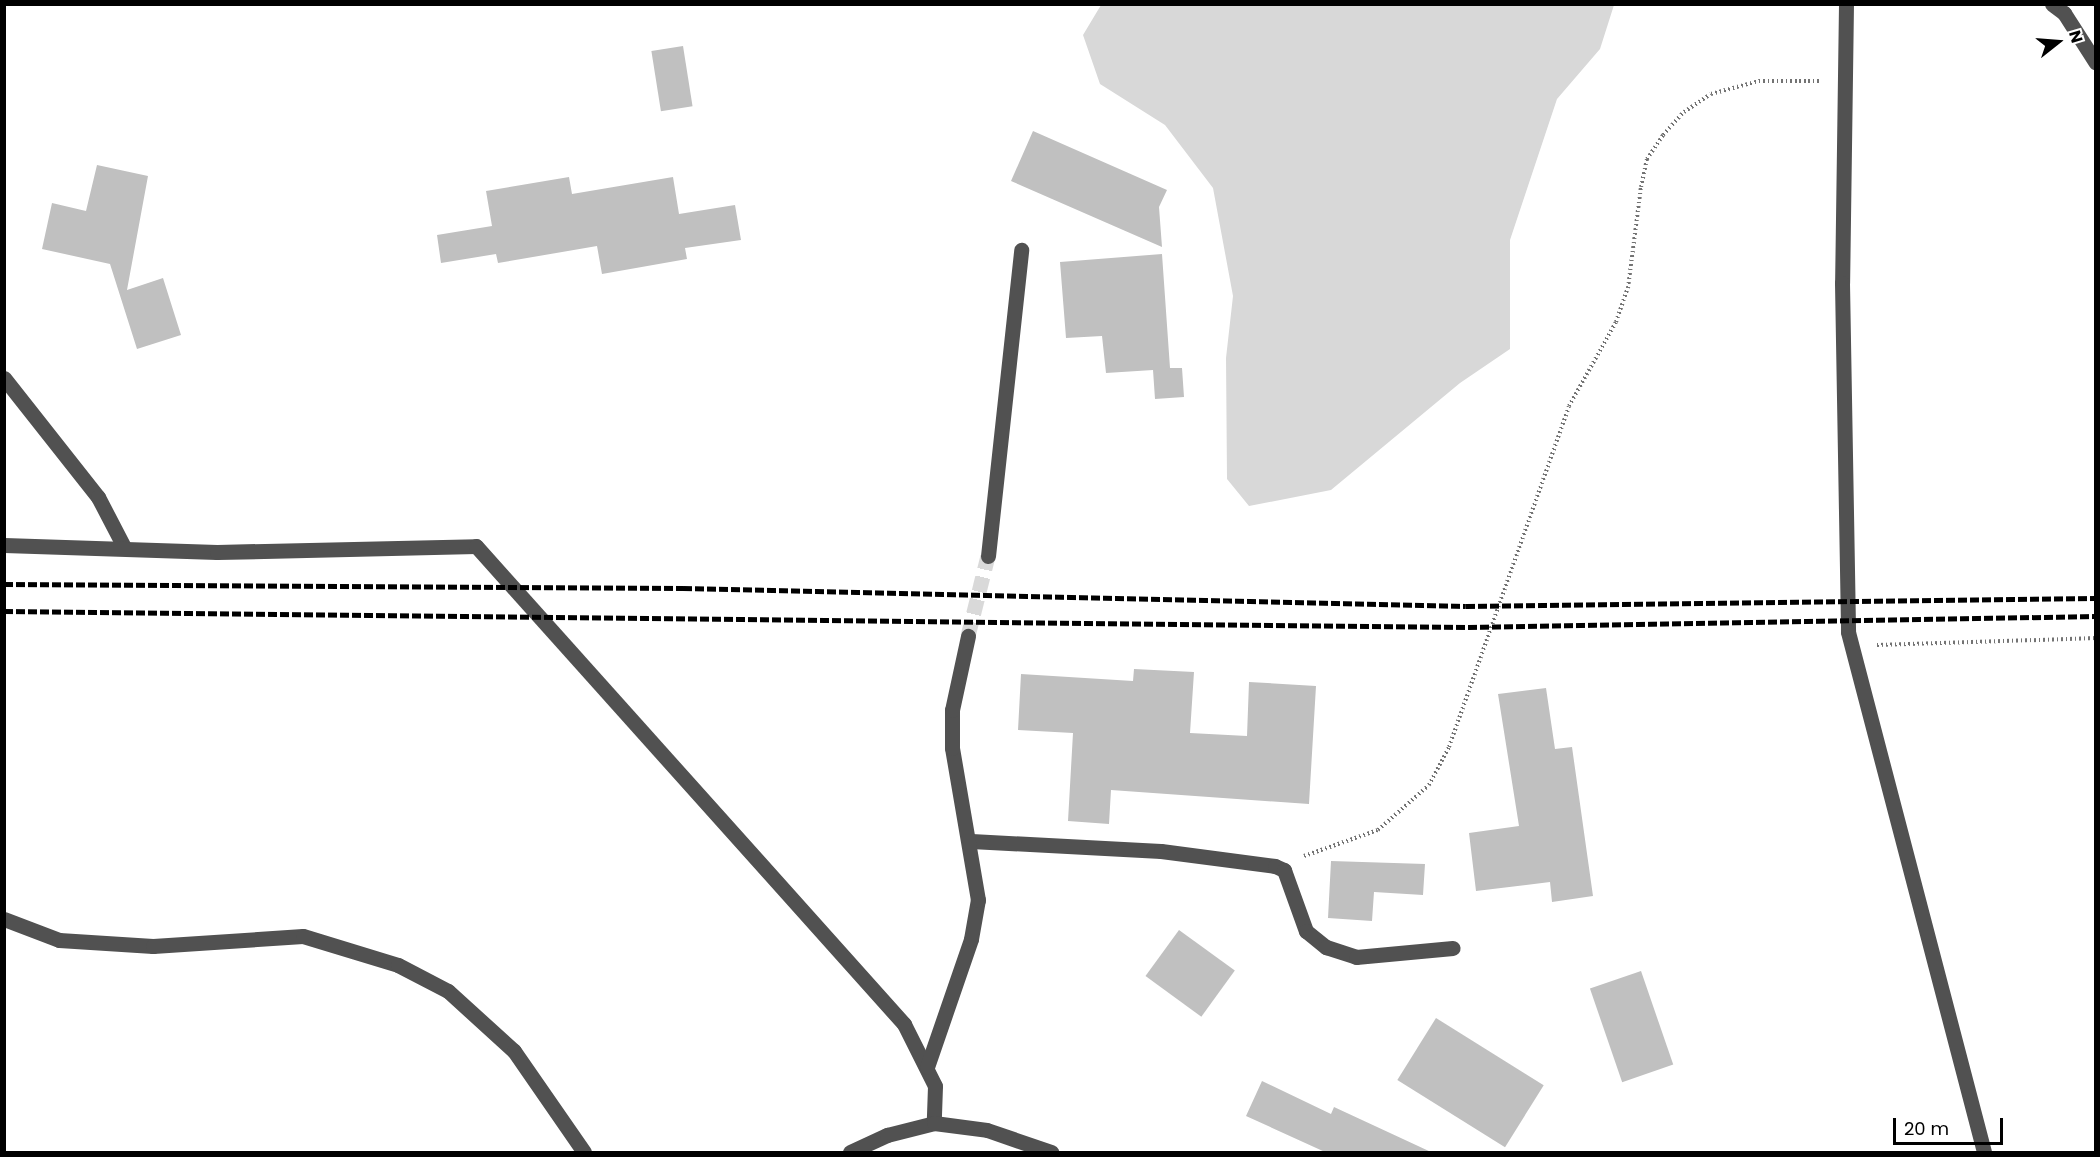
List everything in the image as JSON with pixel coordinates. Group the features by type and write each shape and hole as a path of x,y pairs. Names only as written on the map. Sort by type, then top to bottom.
{"street":[{"path":"1846,4 1842,295 1847,589 1853,649 1984,1152"},
{"path":"2052,4 2064,13 2096,63"},
{"path":"988,556 1021,250"},
{"path":"4,378 98,497 123,545"},
{"path":"4,545 123,545 217,552 476,546 802,915 890,1007 927,1067 935,1086 934,1123"},
{"path":"927,1067 971,939 978,882 971,841 959,797 952,710 968,636"},
{"path":"971,841 1161,851 1275,866 1284,870 1306,931 1326,946 1356,957 1453,948"},
{"path":"4,919 59,940 153,946 303,936 398,964 448,991 514,1051 584,1152"},
{"path":"850,1152 887,1135 934,1123 987,1130 1051,1152"}],"path":[{"path":"1275,866 1378,830 1429,785 1453,736 1569,406 1620,311 1632,266 1634,222 1647,159 1663,135 1684,112 1711,94 1741,85 1845,80"},
{"path":"1853,649 1880,644 2096,638"}],"shaded area":[{"path":"1101,5 1614,5 1600,49 1557,99 1510,240 1510,349 1460,383 1331,490 1249,506 1227,479 1226,358 1233,296 1213,188 1165,125 1100,84 1083,35"}],"building":[{"path":"683,46 693,106 661,111 651,51"},
{"path":"1033,131 1167,190 1159,207 1162,247 1011,181"},
{"path":"97,165 148,176 127,290 163,278 181,335 137,349 110,264 42,249 52,203 86,211"},
{"path":"569,177 572,194 673,177 679,214 735,205 741,240 685,248 687,259 602,274 597,246 498,263 496,254 441,263 437,235 492,226 486,191"},
{"path":"1162,254 1170,368 1182,368 1184,397 1155,399 1153,370 1106,373 1102,336 1066,338 1060,262"},
{"path":"1134,669 1194,672 1190,733 1247,736 1249,682 1316,686 1309,804 1111,790 1109,824 1068,821 1073,733 1018,730 1021,674 1133,681"},
{"path":"1546,688 1555,749 1572,747 1593,896 1552,902 1550,882 1476,891 1469,833 1519,826 1498,694"},
{"path":"1331,861 1425,864 1423,895 1374,892 1372,921 1328,918"},
{"path":"1179,930 1235,971 1201,1017 1145,976"},
{"path":"1641,971 1673,1065 1622,1082 1590,989"},
{"path":"1436,1018 1544,1085 1505,1147 1397,1080"},
{"path":"1262,1081 1331,1114 1334,1107 1431,1152 1325,1152 1246,1116"}],"tunnel":[{"path":"968,636 988,556"}],"railway":[{"path":"4,584 683,588 1466,606 2096,598"},
{"path":"4,611 1468,627 2096,616"}]}
